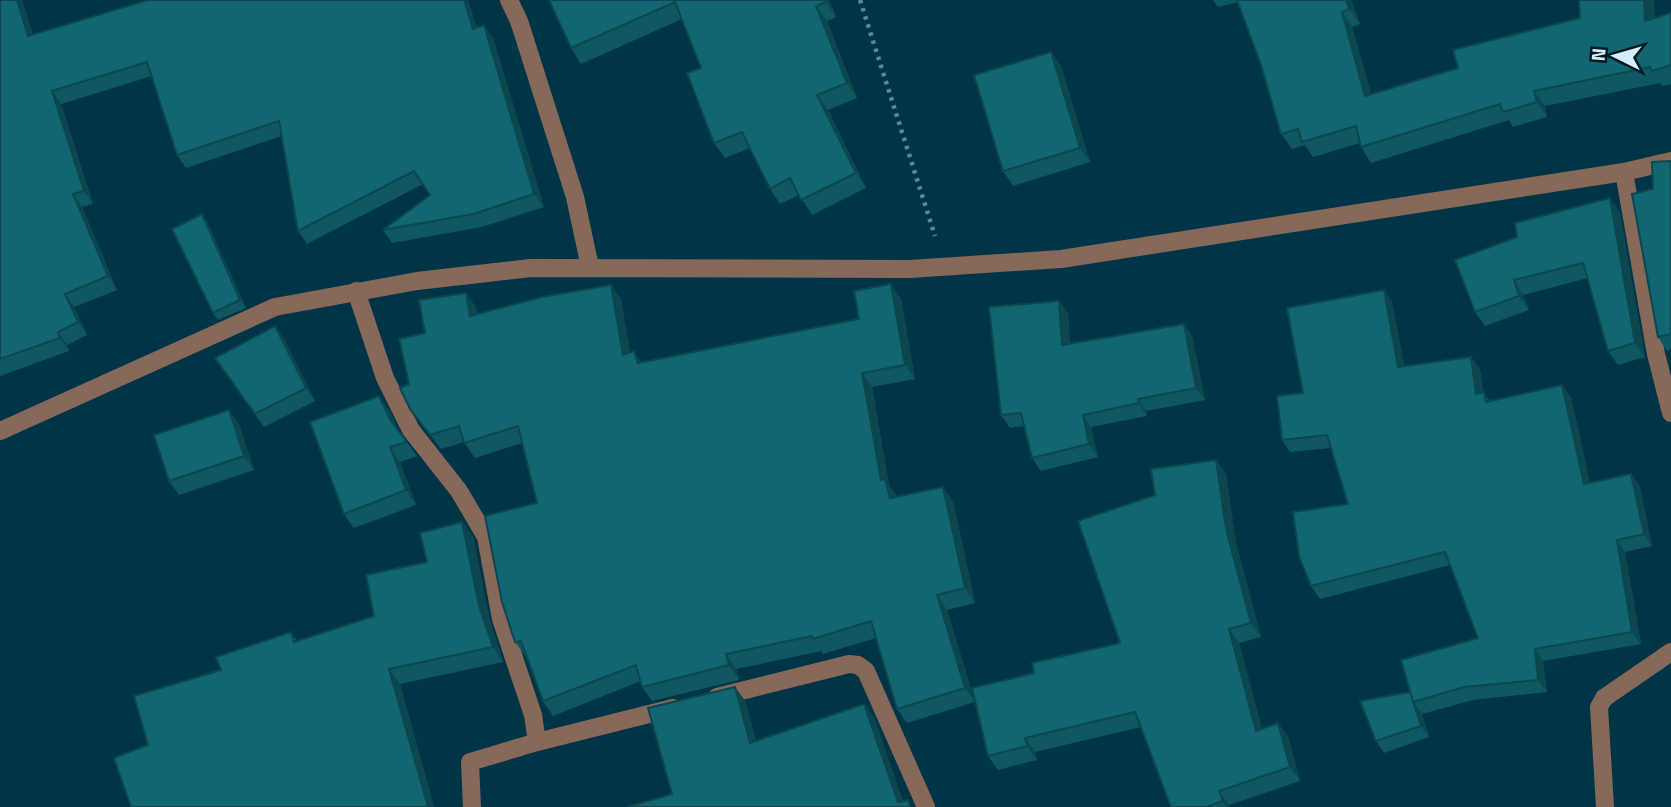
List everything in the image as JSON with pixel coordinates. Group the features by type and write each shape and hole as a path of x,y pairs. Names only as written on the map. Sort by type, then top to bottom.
{"street":[{"path":"509,0 519,21 575,197 590,267"},
{"path":"0,431 275,307 417,281 531,268 944,267 1061,259 1624,172 1671,161"},
{"path":"1624,172 1656,354 1671,413"},
{"path":"356,291 385,378 411,430 459,492 486,537 501,619 533,715 537,742"},
{"path":"1605,807 1600,705 1604,698 1671,652"},
{"path":"472,807 470,762 537,742 849,664 858,665 866,671 926,807"}],"path":[{"path":"860,0 944,267"}],"building":[{"path":"0,0 17,0 28,36 148,0 464,0 473,29 484,25 534,194 473,214 383,230 430,195 414,171 298,231 279,121 177,155 147,62 52,91 84,191 73,194 108,276 65,294 78,322 58,332 60,338 0,359"},
{"path":"549,0 825,0 826,2 816,6 847,83 817,95 856,173 801,200 790,178 770,189 742,132 714,143 687,73 701,68 675,2 571,48"},
{"path":"1237,0 1346,0 1349,9 1342,12 1365,96 1458,68 1453,50 1580,18 1579,0 1644,0 1645,21 1671,13 1671,65 1652,71 1650,67 1534,91 1537,102 1503,112 1500,104 1361,147 1356,126 1302,142 1298,129 1281,134 1261,65"},
{"path":"1051,52 1080,148 1003,171 974,75"},
{"path":"1671,161 1671,334 1658,337 1632,194 1653,189 1652,162"},
{"path":"1610,198 1635,343 1608,351 1583,263 1514,280 1519,296 1475,312 1455,260 1517,237 1515,223"},
{"path":"202,214 240,300 213,313 172,229"},
{"path":"891,284 905,365 862,373 881,480 885,479 890,498 943,487 965,588 937,595 965,688 897,709 871,621 813,639 812,636 726,654 729,665 642,687 636,665 543,701 521,641 515,642 502,602 485,516 537,503 518,426 464,443 459,426 430,435 410,409 400,388 409,384 399,339 425,333 419,300 466,293 470,316 542,297 611,285 623,355 634,351 638,363 859,319 854,291"},
{"path":"1384,290 1398,367 1471,357 1476,394 1484,392 1486,402 1562,385 1584,484 1631,474 1644,534 1617,540 1632,632 1535,649 1538,680 1464,687 1413,702 1401,660 1478,638 1445,552 1311,586 1299,556 1293,512 1348,504 1327,435 1282,440 1277,396 1303,393 1287,308"},
{"path":"1059,301 1062,345 1184,324 1196,388 1138,399 1139,403 1083,415 1089,444 1032,458 1021,413 1001,415 989,307"},
{"path":"275,326 306,388 255,414 215,358"},
{"path":"379,396 391,421 407,442 390,447 406,490 344,514 310,422"},
{"path":"229,410 244,456 169,481 154,435"},
{"path":"1216,460 1226,529 1251,623 1229,629 1256,731 1278,723 1290,767 1219,791 1223,801 1206,807 1171,807 1135,712 1025,738 1027,746 988,756 972,688 1034,673 1032,663 1120,643 1078,521 1155,495 1151,469"},
{"path":"462,522 479,606 493,647 389,669 428,807 131,807 114,758 148,745 134,696 221,670 216,657 291,632 294,642 374,616 366,575 427,562 420,533"},
{"path":"735,687 750,743 864,704 898,802 908,800 910,807 627,807 672,794 648,708"},
{"path":"1410,692 1421,726 1376,741 1360,701"}]}
